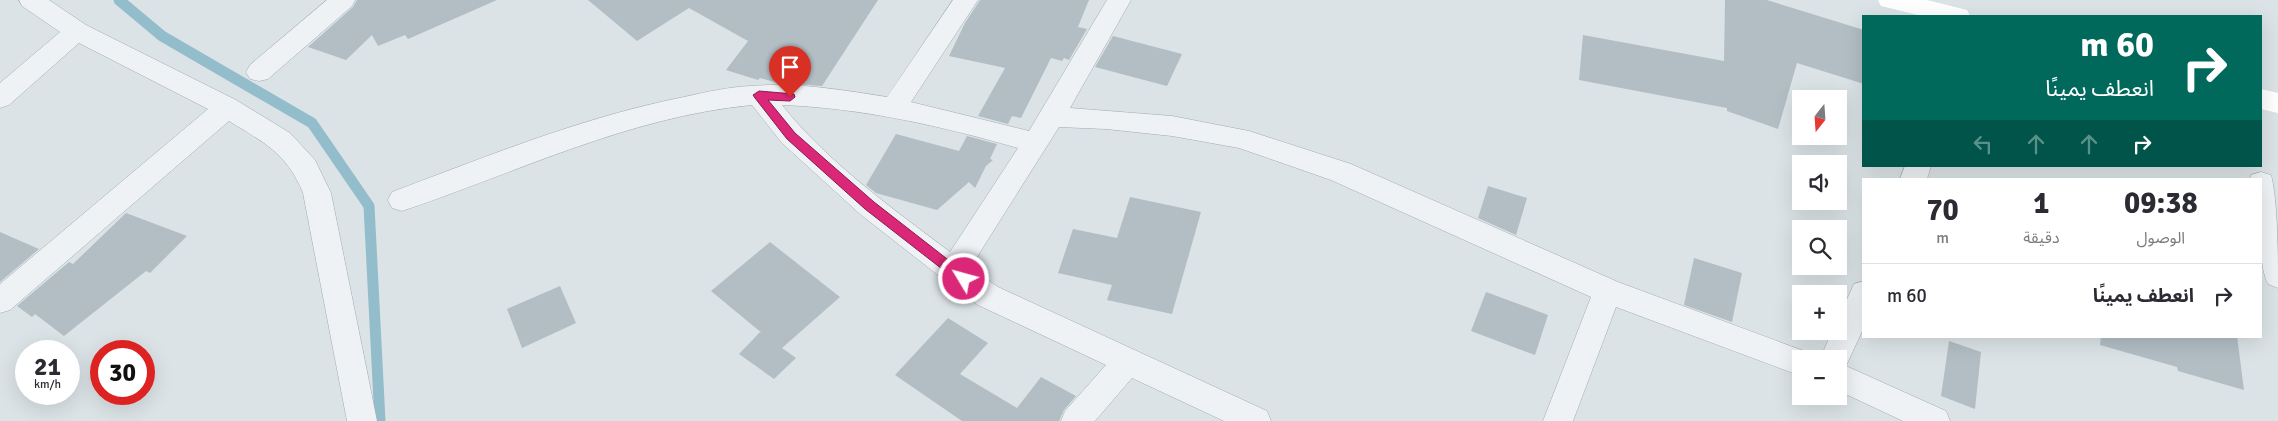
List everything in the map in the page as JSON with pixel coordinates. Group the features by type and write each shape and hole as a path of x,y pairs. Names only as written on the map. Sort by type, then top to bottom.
{"street":[{"path":"31,0 77,31 227,107 281,140 306,167 317,193 362,421"},
{"path":"259,72 343,0"},
{"path":"893,109 966,0"},
{"path":"953,271 1052,117 1119,0"},
{"path":"1890,0 1944,10"},
{"path":"0,98 77,31"},
{"path":"759,95 791,136 870,206 988,296 1256,421"},
{"path":"402,200 584,132 651,112 759,95 857,102 992,130 1036,143"},
{"path":"2262,99 2278,104"},
{"path":"0,301 227,107"},
{"path":"1052,117 1106,119 1172,126 1240,138 1341,172 1608,291 1792,360"},
{"path":"2262,188 2278,276"},
{"path":"1558,421 1608,291"},
{"path":"1839,350 1862,298"},
{"path":"1076,421 1127,362"},
{"path":"1847,381 1935,421"}],"building":[{"path":"357,0 497,0 408,39 405,35 378,46 372,35 346,60 308,47 353,7"},
{"path":"588,0 878,0 822,86 778,83 760,78 758,80 726,70 748,41 689,8 637,41"},
{"path":"980,0 1089,0 1078,27 1087,29 1069,60 1064,58 1062,61 1051,58 1021,118 1012,116 1008,124 978,116 1005,68 949,56 965,23"},
{"path":"1725,0 1767,0 1862,29 1862,83 1797,63 1778,129 1727,111 1727,108 1579,80 1583,35 1724,61"},
{"path":"1113,36 1182,54 1167,86 1095,67"},
{"path":"896,134 959,151 967,136 997,144 990,159 993,160 986,166 975,188 969,182 937,210 876,193 866,185"},
{"path":"1488,186 1527,198 1516,235 1478,218"},
{"path":"1130,197 1201,212 1172,314 1107,300 1112,285 1058,273 1073,229 1117,238"},
{"path":"126,213 187,236 150,273 146,271 64,336 35,314 32,317 17,306 69,262 73,264"},
{"path":"0,232 39,249 0,282"},
{"path":"770,242 840,297 782,348 796,358 774,379 739,354 760,332 763,334 711,291"},
{"path":"1694,258 1742,273 1732,322 1684,305"},
{"path":"560,286 576,323 522,348 507,309"},
{"path":"1486,292 1548,315 1535,355 1471,331"},
{"path":"948,318 988,343 960,374 1017,408 1041,377 1076,396 1064,410 1059,421 962,421 895,375"},
{"path":"2101,338 2237,338 2244,390 2178,371 2177,367 2100,345"},
{"path":"1949,341 1981,352 1975,409 1941,396"}],"waterway":[{"path":"119,0 162,36 312,123 369,206 380,421"}],"route":[{"path":"790,97 759,95 791,136 870,206 964,279"}]}
